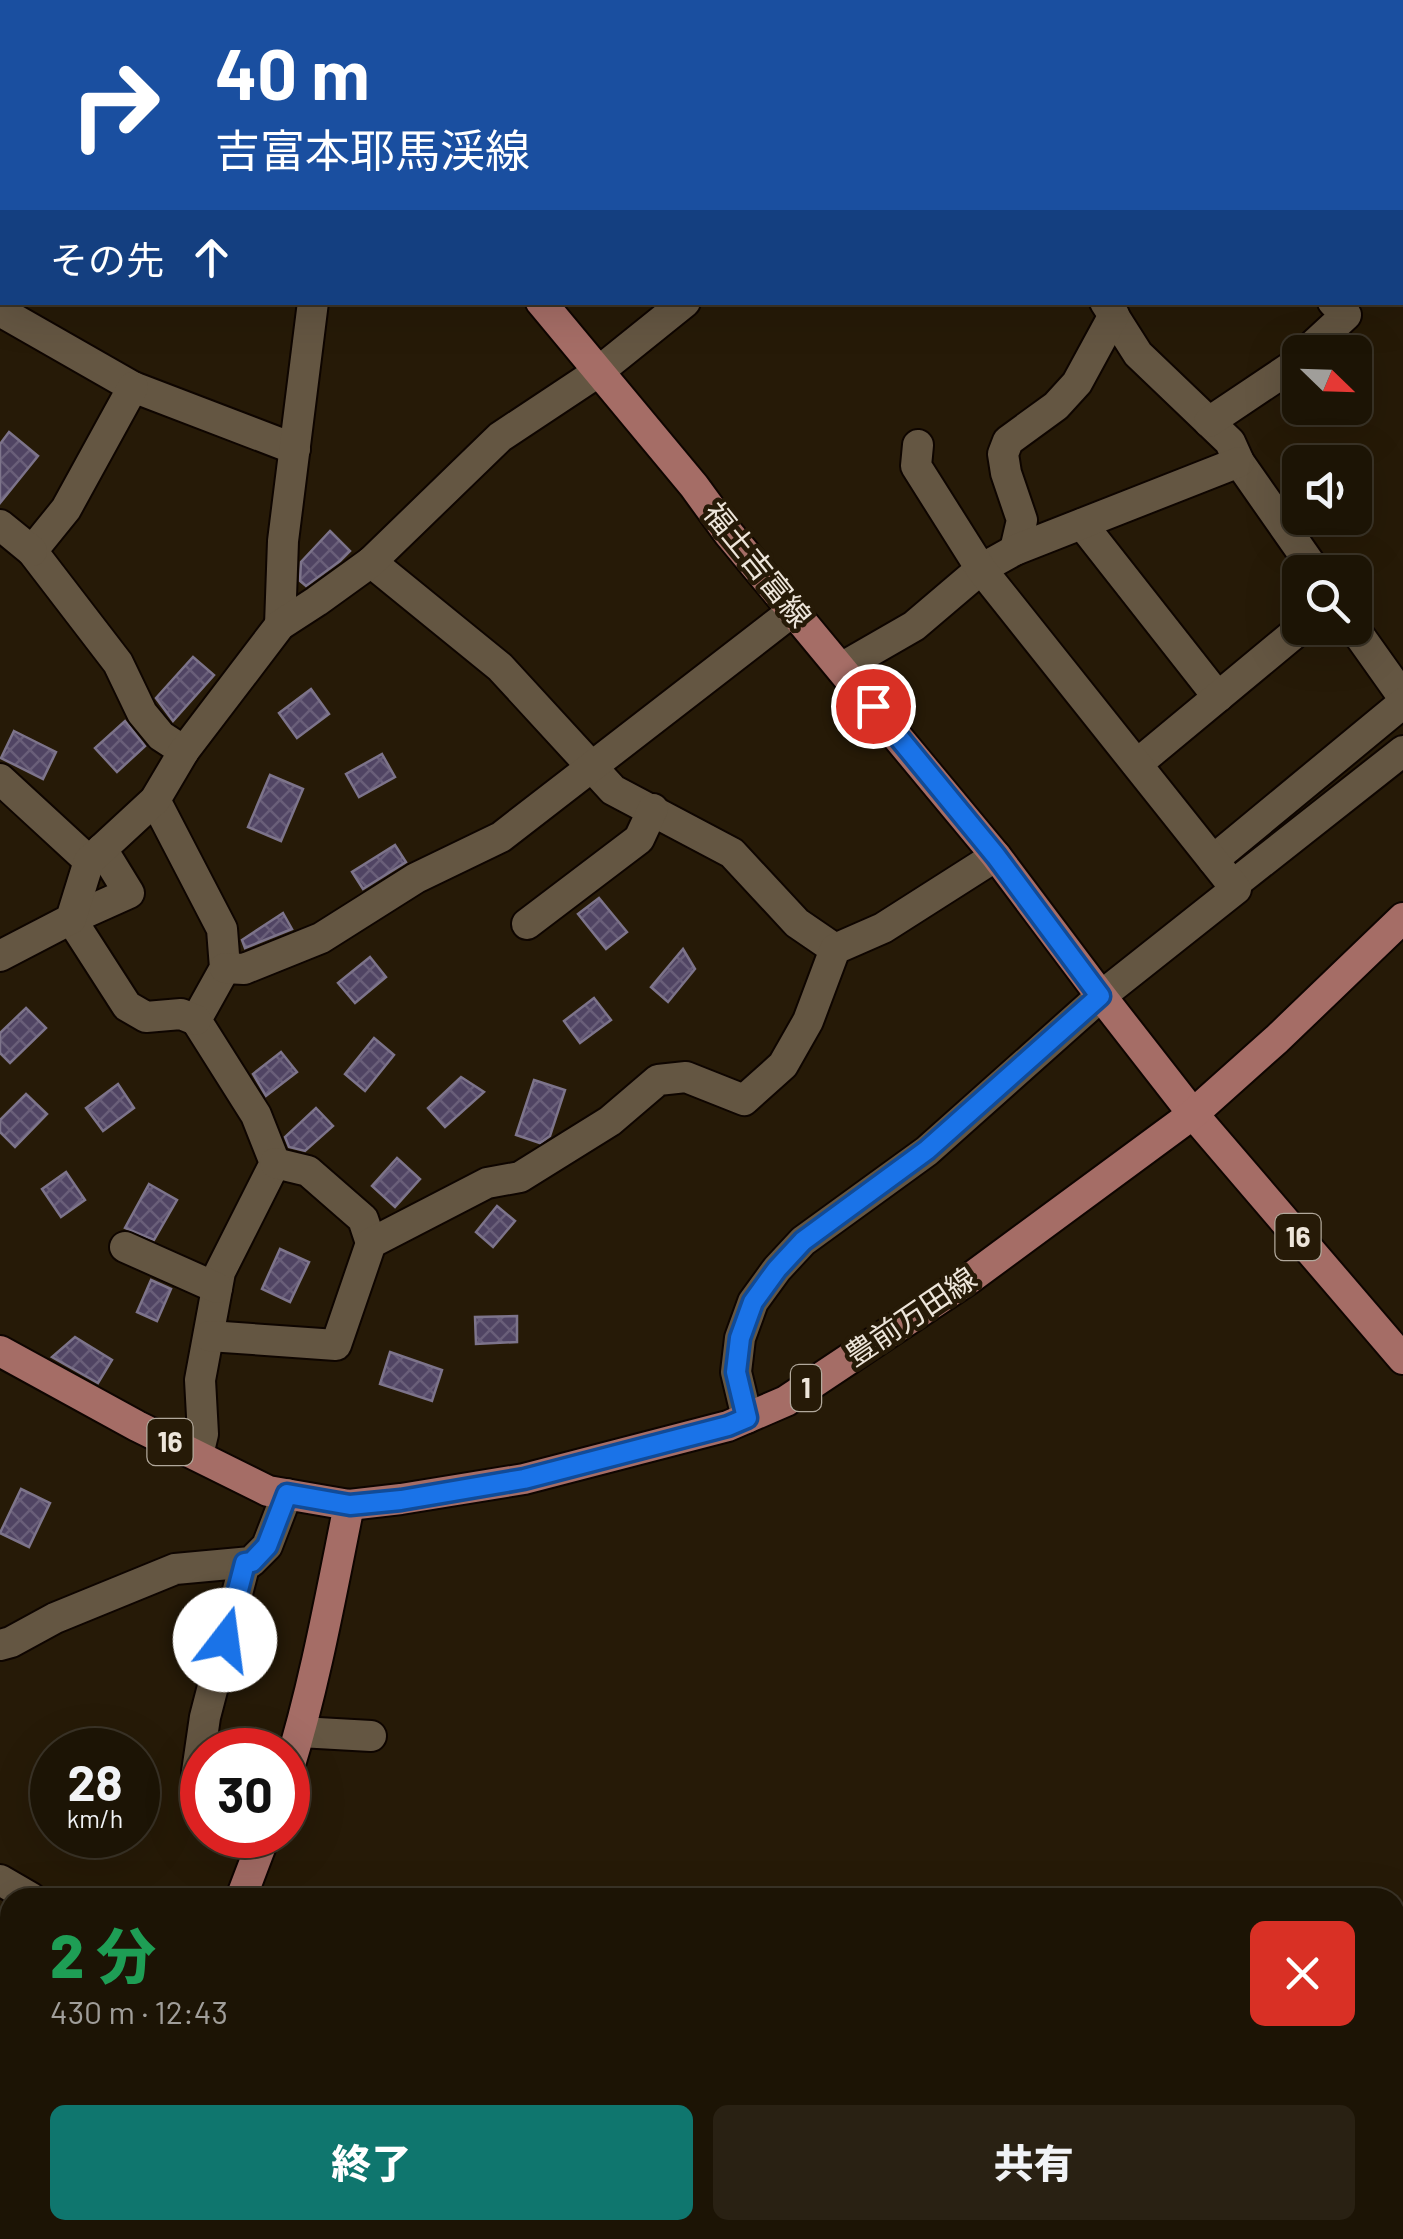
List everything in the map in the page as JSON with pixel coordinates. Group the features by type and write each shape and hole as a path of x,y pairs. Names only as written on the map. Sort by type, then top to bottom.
{"main road":[{"name":"福土吉富線","path":"542,305 996,856 1194,1114"},
{"name":"豊前万田線","path":"350,1505 524,1479 728,1426 786,1400 969,1279 1194,1114 1403,918"},
{"name":"16","path":"1194,1114 1397,1340"},
{"name":"16","path":"0,1351 138,1426 268,1490 350,1505"},
{"path":"301,1728 350,1505"},
{"path":"245,1888 257,1858"}],"street":[{"path":"280,625 283,542 313,305"},
{"path":"71,919 95,855 155,800 184,752 280,625 371,562 500,437 598,372 681,305"},
{"path":"1324,335 1346,315 1336,305"},
{"path":"1110,309 1138,354 1230,442 1239,462 1304,555"},
{"path":"1015,550 1022,520 1002,454 1008,441 1056,406 1077,383 1110,309"},
{"path":"0,311 133,387 295,449"},
{"path":"1209,422 1282,371"},
{"path":"32,551 66,509 133,387"},
{"path":"747,1418 736,1372 740,1338 753,1302 777,1269 803,1241 927,1150 1100,996 1236,890 981,569 916,466 918,445"},
{"path":"841,668 914,626 981,569 1015,550 1239,462"},
{"path":"1082,524 1218,697"},
{"path":"0,526 32,551 118,663 142,713 160,736 184,752"},
{"path":"371,562 500,668 613,790 732,853 797,923 835,949"},
{"path":"225,968 244,969 321,938 416,878 501,837 793,611"},
{"path":"1137,764 1282,644"},
{"path":"1213,860 1403,700 1366,645"},
{"path":"1233,886 1403,751"},
{"path":"0,779 95,855 129,893 0,956"},
{"path":"155,800 222,930 225,968 196,1020"},
{"path":"526,924 639,840 654,809"},
{"path":"370,1242 487,1184 520,1177 610,1121 658,1080 686,1078 744,1100 783,1064 808,1021 835,949 882,928 996,856"},
{"path":"71,919 128,1006 146,1017 181,1014 196,1020 256,1115 275,1162 220,1272 200,1380 204,1434 198,1455"},
{"path":"208,1336 336,1345 370,1242 363,1218 308,1171 275,1162"},
{"path":"125,1246 217,1288"},
{"path":"0,1645 175,1569 252,1562 267,1546 287,1494"},
{"path":"203,1728 245,1563"},
{"path":"310,1733 371,1736"}],"building":[{"path":"9,432 38,456 0,503 0,444"},
{"path":"330,531 350,551 306,586 300,581 301,562"},
{"path":"193,657 214,675 173,721 156,698"},
{"path":"311,689 329,714 297,738 279,713"},
{"path":"125,721 145,746 117,772 95,748"},
{"path":"14,731 56,752 43,779 1,758"},
{"path":"382,754 395,777 359,797 346,774"},
{"path":"270,775 303,789 281,841 248,827"},
{"path":"395,845 406,862 363,889 352,872"},
{"path":"599,898 627,932 606,949 578,914"},
{"path":"283,913 292,929 245,948 242,940"},
{"path":"683,949 695,969 668,1002 651,987"},
{"path":"370,957 386,977 355,1003 338,983"},
{"path":"594,998 611,1020 580,1043 564,1021"},
{"path":"26,1008 46,1028 10,1063 0,1053 0,1033"},
{"path":"374,1038 394,1055 365,1091 345,1074"},
{"path":"281,1052 297,1072 266,1096 253,1074"},
{"path":"461,1077 484,1092 445,1127 428,1108"},
{"path":"534,1080 565,1090 550,1136 540,1143 516,1135"},
{"path":"118,1084 134,1108 103,1131 86,1108"},
{"path":"26,1094 47,1114 15,1147 0,1132 0,1120"},
{"path":"316,1108 333,1126 305,1151 289,1147 285,1137"},
{"path":"397,1158 420,1179 395,1207 372,1186"},
{"path":"66,1172 85,1200 61,1217 42,1189"},
{"path":"149,1184 177,1200 154,1240 125,1228"},
{"path":"497,1206 515,1221 493,1247 476,1232"},
{"path":"280,1249 309,1262 290,1302 262,1289"},
{"path":"151,1280 171,1289 157,1321 137,1312"},
{"path":"517,1316 517,1342 476,1344 475,1317"},
{"path":"75,1337 112,1360 98,1383 52,1357"},
{"path":"390,1352 442,1370 432,1401 380,1384"},
{"path":"21,1489 50,1503 29,1547 0,1533"}],"route":[{"path":"225,1640 245,1563 252,1562 267,1546 287,1494 350,1505 401,1500 524,1479 747,1418 736,1372 740,1338 753,1302 777,1269 803,1241 927,1150 1100,996 996,856 873,706"}]}
